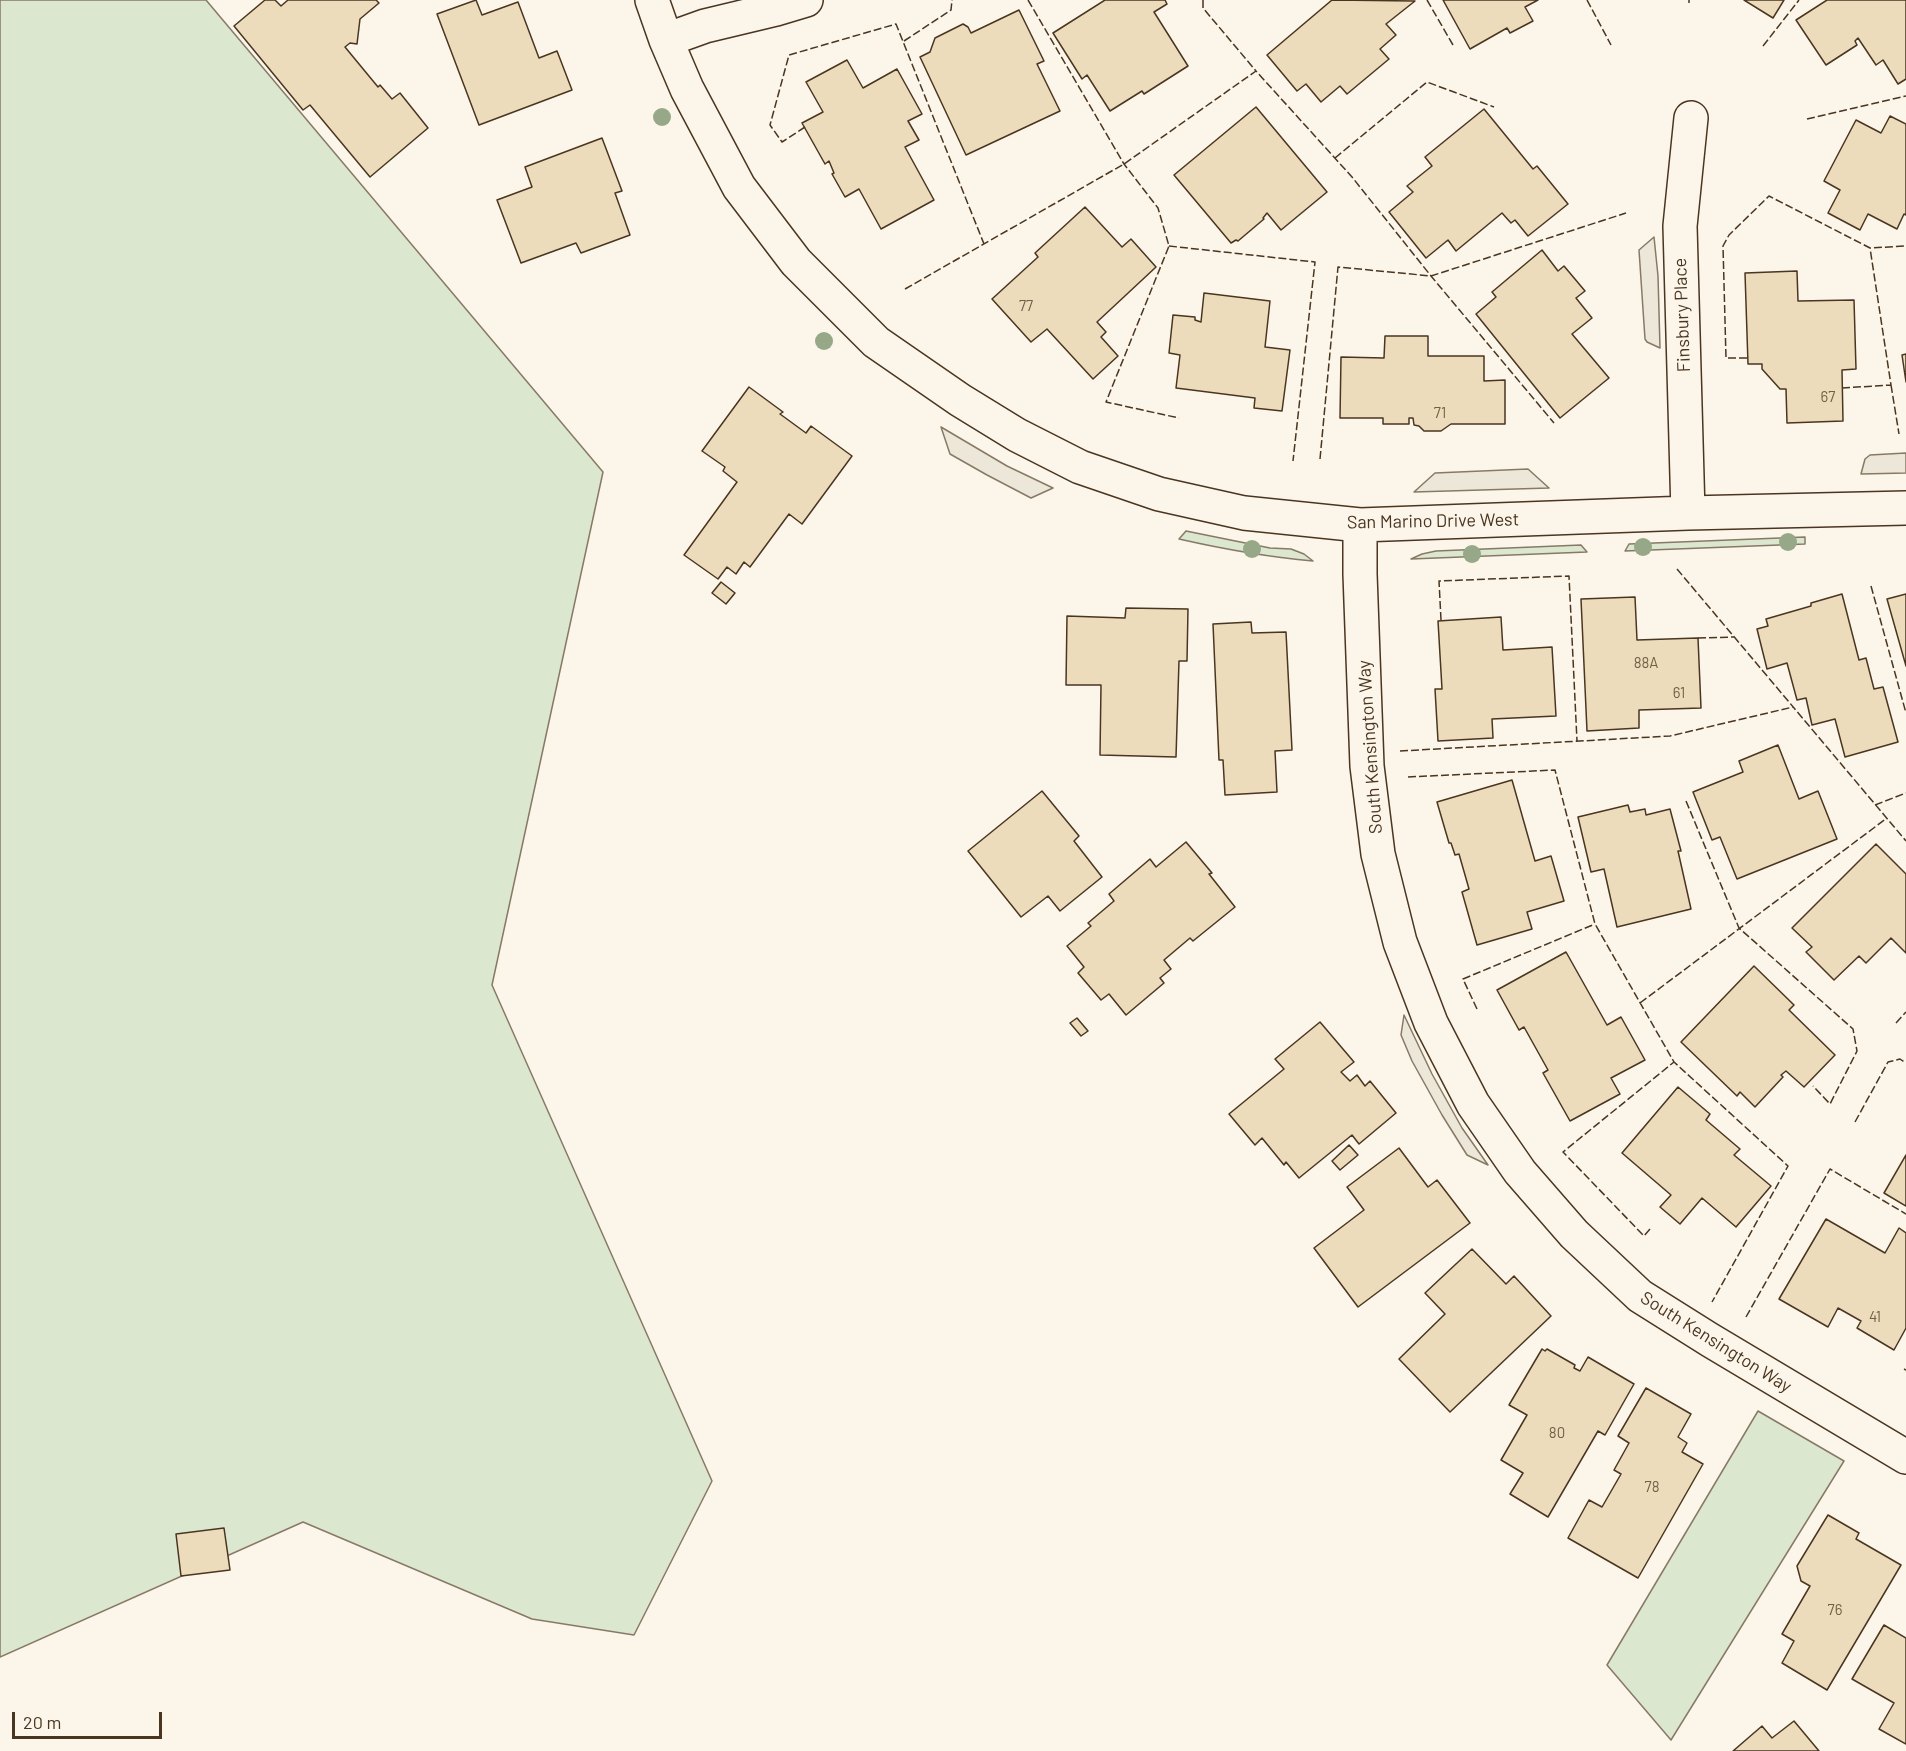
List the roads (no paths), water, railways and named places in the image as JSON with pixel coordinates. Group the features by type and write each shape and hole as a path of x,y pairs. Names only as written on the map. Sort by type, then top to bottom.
{"street":[{"name":"San Marino Drive West","path":"652,0 687,89 739,187 796,262 876,342 950,394 1017,435 1080,467 1159,494 1244,513 1360,525 1906,508"},
{"path":"666,40 806,0"},
{"name":"Finsbury Place","path":"1688,513 1680,226 1691,118"},
{"name":"South Kensington Way","path":"1360,525 1367,766 1378,854 1404,952 1431,1023 1473,1104 1520,1172 1574,1234 1641,1296 1906,1457"}]}
